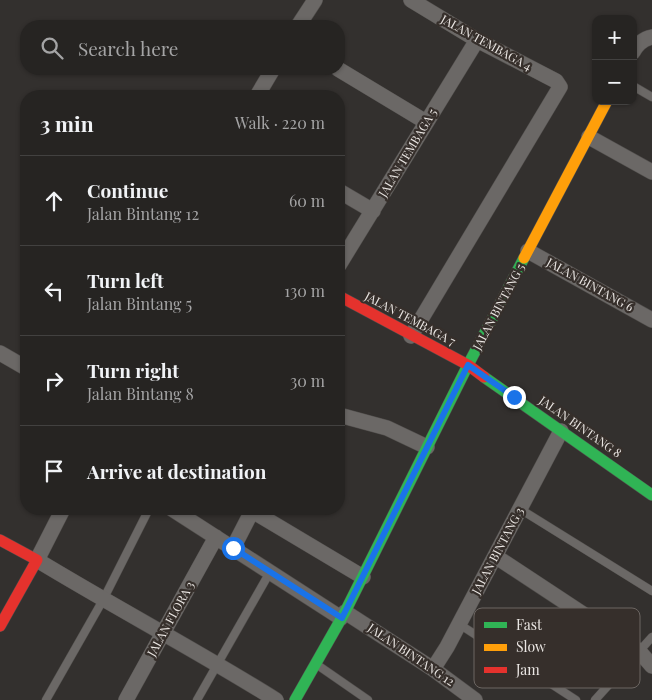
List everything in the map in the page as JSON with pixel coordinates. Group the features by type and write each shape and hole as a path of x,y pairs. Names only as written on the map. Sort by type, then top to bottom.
{"street":[{"path":"302,20 314,0"},
{"name":"JALAN TEMBAGA 4","path":"411,0 477,40 556,81 560,86 411,336"},
{"path":"637,45 649,37"},
{"name":"JALAN TEMBAGA 5","path":"345,256 477,40"},
{"path":"345,73 426,122"},
{"path":"261,90 269,75"},
{"name":"JALAN BINTANG 5","path":"295,700 343,615 468,365 605,105"},
{"path":"589,136 652,172"},
{"path":"345,195 373,212"},
{"name":"JALAN BINTANG 6","path":"528,251 652,320"},
{"name":"JALAN TEMBAGA 7","path":"345,299 468,365"},
{"path":"0,353 20,365"},
{"name":"JALAN BINTANG 8","path":"468,365 652,495"},
{"path":"345,417 387,428 427,447"},
{"name":"JALAN BINTANG 3","path":"433,669 447,647 561,432"},
{"path":"0,626 61,515"},
{"name":"JALAN BINTANG 12","path":"181,515 270,572 433,669 475,700"},
{"path":"233,548 248,515"},
{"path":"258,515 362,577"},
{"name":"JALAN FLORA 3","path":"126,700 216,537"},
{"path":"0,540 163,634 218,663 276,700"},
{"path":"495,556 574,608"},
{"path":"640,652 652,666"}],"lane":[{"path":"637,88 652,97"},
{"path":"520,509 652,591"},
{"path":"46,700 103,600 146,515"},
{"path":"197,700 270,572"},
{"path":"459,624 474,634"},
{"path":"640,650 652,637"},
{"path":"316,664 368,700"},
{"path":"558,688 576,700"},
{"path":"595,700 606,688"}],"traffic: fast":[{"path":"295,700 345,612 468,365 524,258"},
{"path":"484,377 652,495"}],"traffic: slow":[{"path":"524,258 605,105"}],"traffic: jam":[{"path":"345,299 468,365 484,377"},
{"path":"0,540 37,560 0,626"}],"route":[{"path":"233,548 342,618 468,365 514,397"}]}
